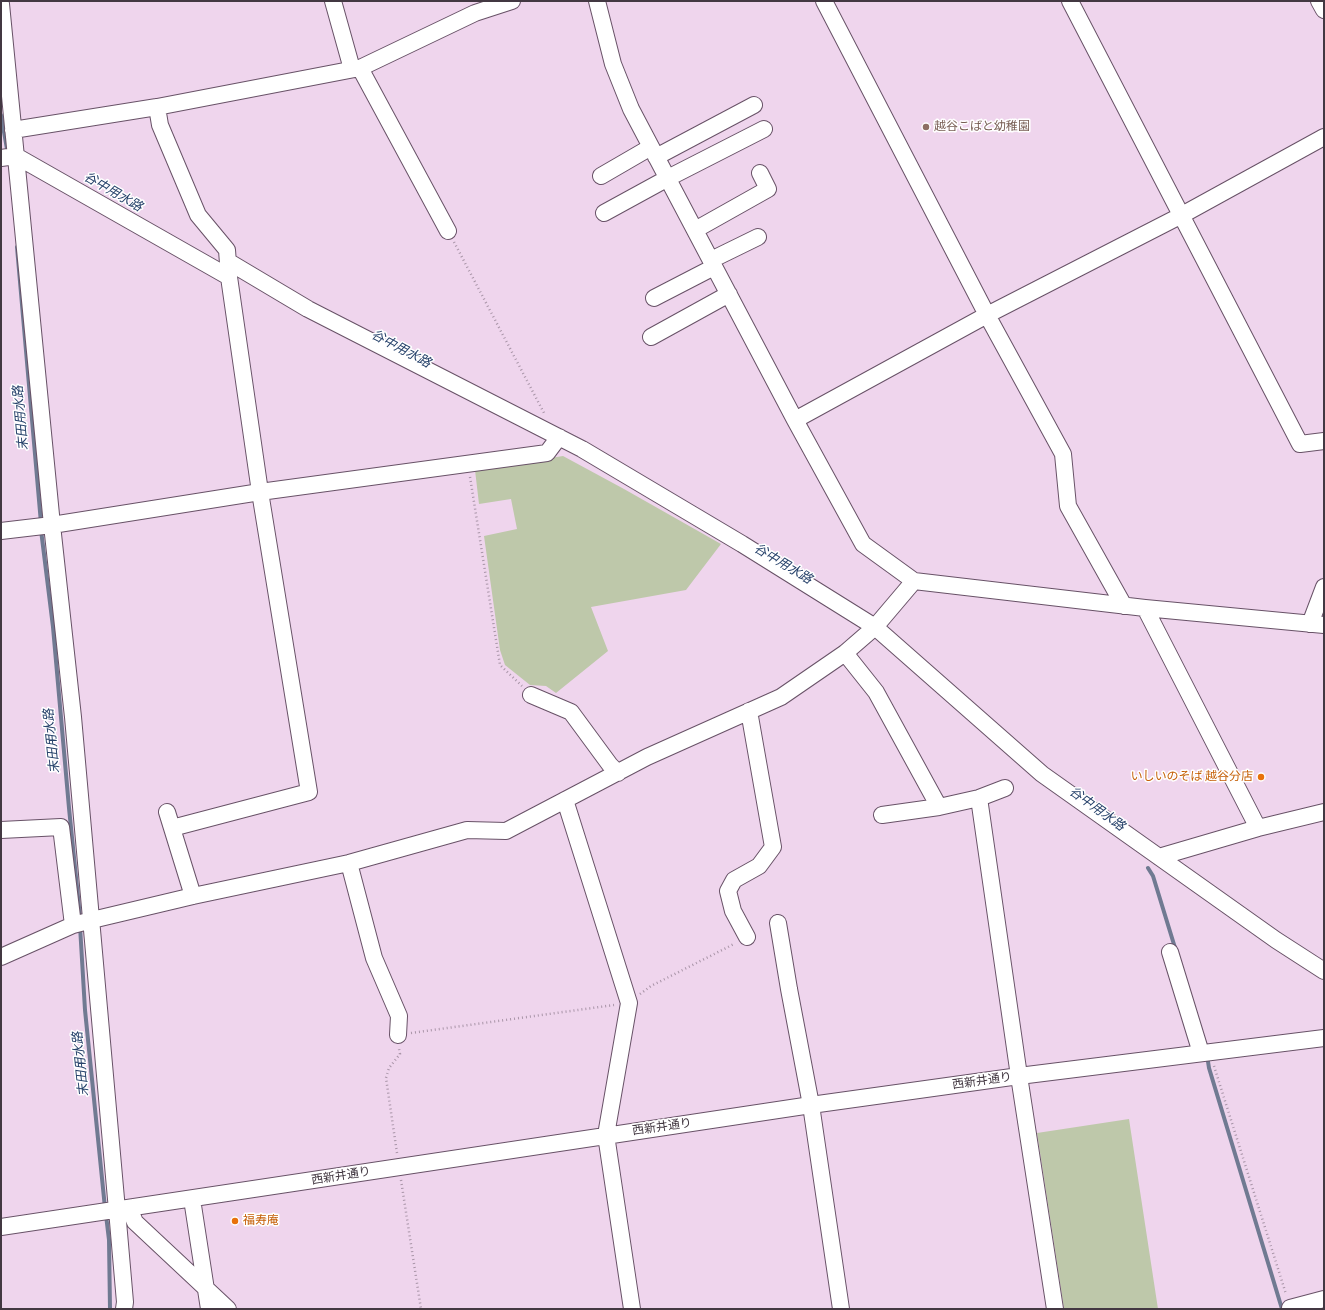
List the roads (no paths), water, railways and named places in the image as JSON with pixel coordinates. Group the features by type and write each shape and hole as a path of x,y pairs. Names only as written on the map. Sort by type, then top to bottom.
{"street":[{"path":"333,1 356,68 448,231"},
{"path":"13,130 156,107 356,68 475,13 512,1"},
{"path":"597,1 613,64 632,109 728,294 863,544 914,582 1145,608 1317,624 1324,587"},
{"path":"824,1 987,315 1063,454 1068,506 1124,606"},
{"path":"1070,1 1300,444 1324,441"},
{"path":"1319,1 1324,10"},
{"path":"1,4 13,130 9,157 73,717 92,920 123,1209 124,1309"},
{"path":"601,176 754,106"},
{"path":"156,107 160,125 198,215 227,250 260,492 309,792 170,820 193,896"},
{"path":"604,213 668,178 764,129"},
{"path":"795,420 987,315 1182,215 1324,137"},
{"path":"9,157 582,449 742,544 875,626 1042,774 1276,940 1324,971"},
{"path":"695,230 768,189 760,174"},
{"path":"654,298 712,263 758,238"},
{"path":"651,337 728,294"},
{"path":"1,531 52,525 260,492 547,453 559,437"},
{"path":"1,957 73,925 92,920 193,896 349,863 467,830 506,831 647,757 781,696 845,654 875,626 914,582"},
{"path":"1145,608 1258,828"},
{"path":"845,654 876,692 939,807"},
{"path":"531,695 571,712 610,765 618,772"},
{"path":"747,937 733,911 728,891 734,880 759,866 773,847 749,711"},
{"path":"882,815 939,807 979,798 1005,788"},
{"path":"979,798 1019,1076 1055,1309"},
{"path":"565,800 629,1003 606,1136 632,1309"},
{"path":"1159,857 1258,828 1324,812"},
{"path":"1,830 61,827 73,925"},
{"path":"349,863 374,958 399,1016 398,1035"},
{"path":"778,923 811,1105 841,1309"},
{"path":"1170,952 1206,1053"},
{"name":"西新井通り","path":"1,1227 811,1105 1019,1076 1324,1038"},
{"path":"192,1199 209,1309"},
{"path":"123,1209 228,1309"},
{"path":"1290,1308 1324,1299"}],"waterway":[{"name":"末田用水路","path":"1,115 7,149"},
{"name":"末田用水路","path":"17,247 41,523"},
{"name":"末田用水路","path":"41,530 53,627 80,917"},
{"path":"1148,868 1153,876 1176,951"},
{"name":"末田用水路","path":"80,926 85,1010 105,1208"},
{"path":"1207,1055 1209,1068 1282,1309"},
{"name":"末田用水路","path":"106,1215 109,1240 110,1309"}],"place":[{"name":"越谷こばと幼稚園","path":"926,127"},
{"name":"いしいのそば 越谷分店","path":"1261,777"},
{"name":"福寿庵","path":"235,1221"}],"water label":[{"name":"谷中用水路","path":"113,192"},
{"name":"谷中用水路","path":"401,349"},
{"name":"谷中用水路","path":"783,564"},
{"name":"谷中用水路","path":"1097,809"}]}
